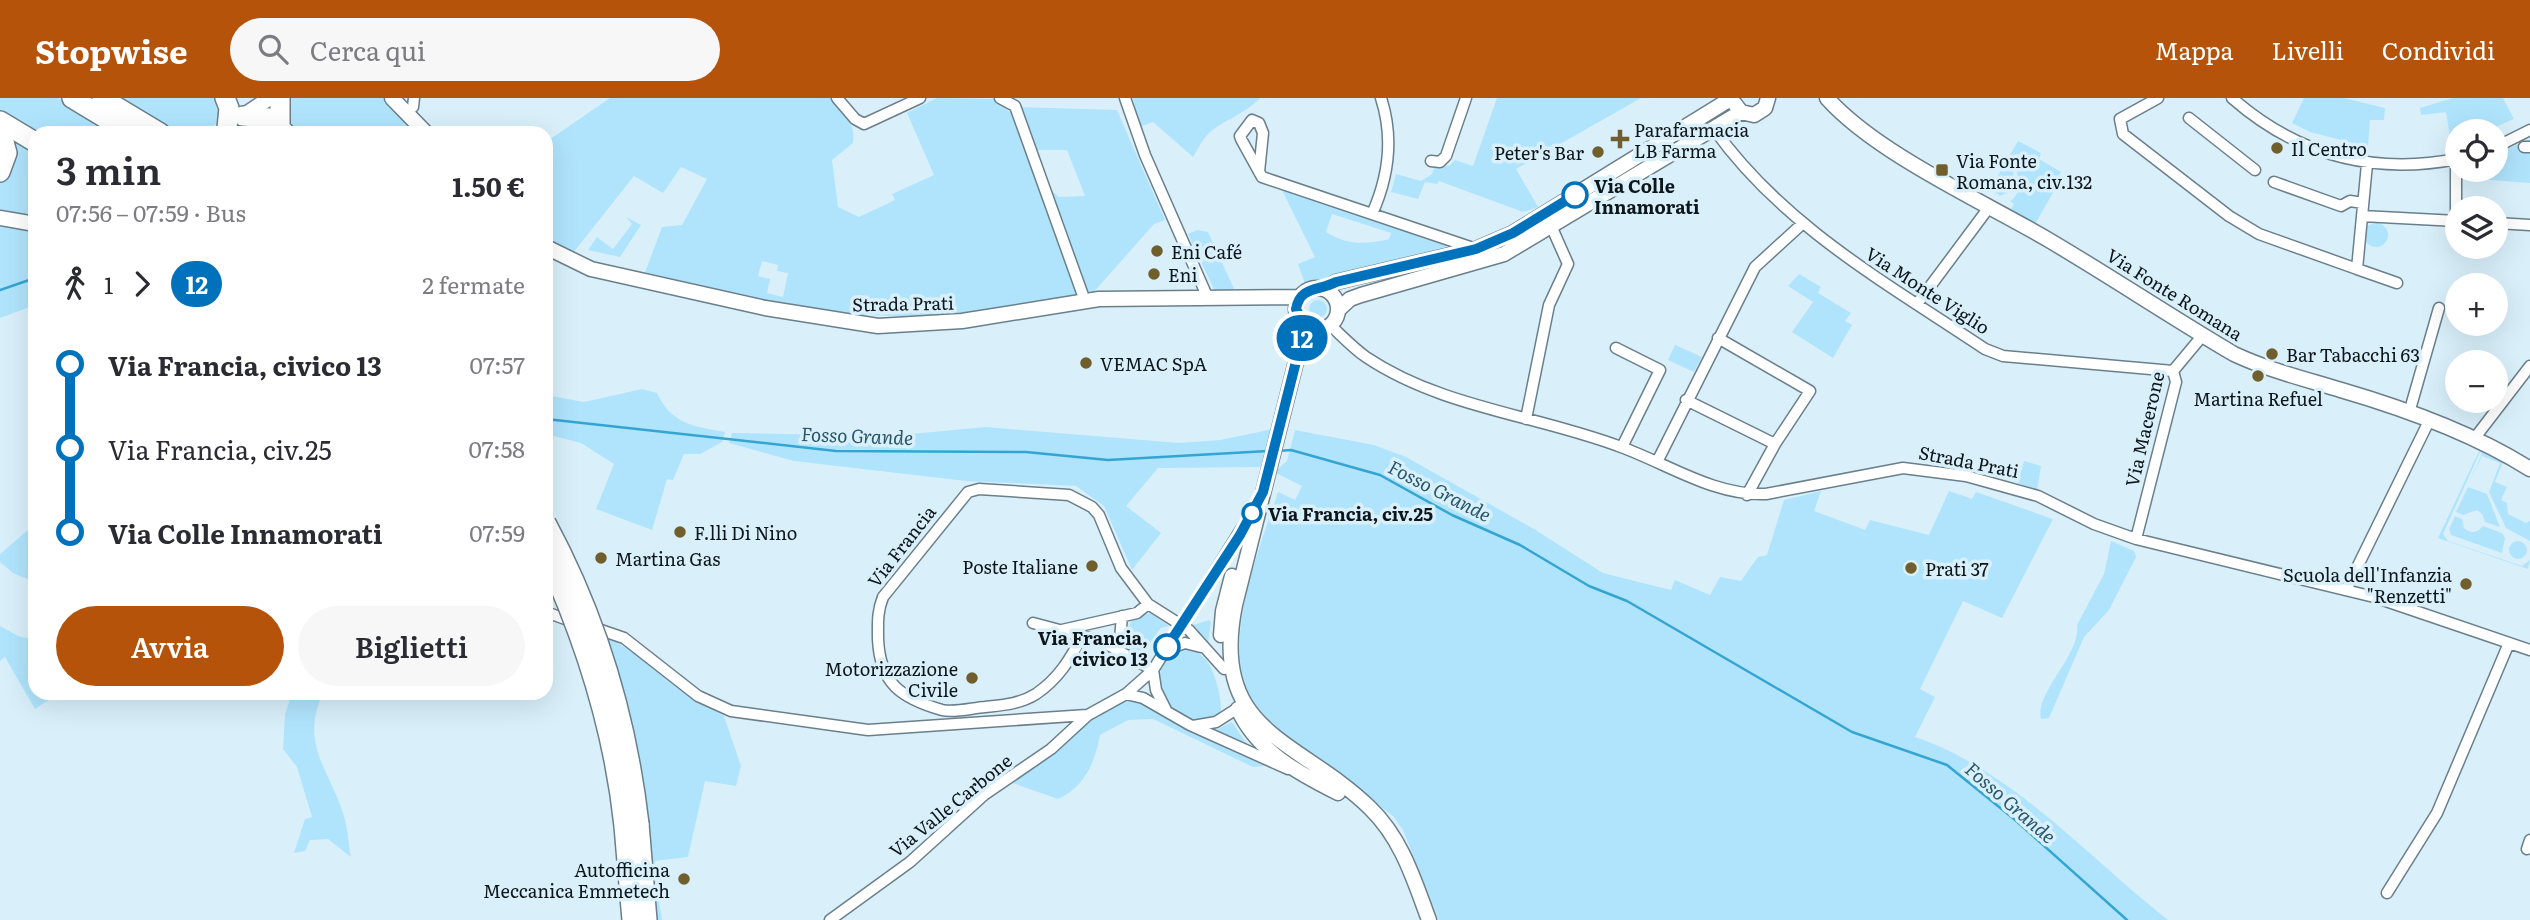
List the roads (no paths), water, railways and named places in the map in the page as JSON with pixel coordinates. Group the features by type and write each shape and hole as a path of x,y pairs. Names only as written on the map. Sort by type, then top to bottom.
{"highway":[{"path":"72,98 118,126"},
{"path":"102,98 148,126"},
{"path":"224,126 229,108 225,98"},
{"path":"280,98 282,126"},
{"path":"243,116 264,117 278,126"},
{"path":"0,121 28,138"},
{"path":"0,127 7,147 7,159 0,172"},
{"path":"553,538 577,589 606,667 626,741 632,825 632,920"},
{"path":"553,571 573,617 597,685 632,825 647,920"}],"street":[{"path":"230,126 270,98"},
{"path":"392,98 419,126"},
{"path":"838,98 855,119 864,124 920,98"},
{"path":"1000,98 1016,106 1085,301"},
{"path":"1125,98 1145,155 1207,296"},
{"path":"1372,214 1381,191 1389,152 1387,115 1381,98"},
{"path":"1431,161 1440,162 1446,156 1466,98"},
{"path":"1301,321 1300,296 1311,289 1324,289 1336,282 1476,249 1513,233 1733,98 1741,112 1750,115 1760,113 1768,98"},
{"name":"Via Fonte Romana","path":"1827,98 1866,132 2203,335 2258,365 2409,413 2474,439 2530,469"},
{"path":"2232,98 2286,136 2326,153 2367,164 2427,164 2445,161"},
{"path":"2154,99 2120,119 2123,134 2229,216 2259,234 2398,283"},
{"path":"410,101 429,126"},
{"path":"1269,297 1318,330 1330,325 1346,302 1361,295 1488,261 1552,228 1741,112"},
{"path":"2189,118 2255,170"},
{"name":"Via Monte Viglio","path":"1714,129 1760,183 1802,224 1832,248 1985,349 2003,356 2173,371"},
{"path":"2508,141 2530,130"},
{"path":"2357,269 2367,164"},
{"path":"1259,172 1262,177 1476,249"},
{"path":"2274,182 2341,206 2350,201 2363,203"},
{"path":"1917,304 1990,206"},
{"path":"2362,216 2445,220"},
{"path":"0,218 28,223"},
{"path":"1657,462 1755,267 1802,224"},
{"path":"2508,224 2530,225"},
{"path":"1526,419 1549,305 1568,264 1552,228"},
{"name":"Strada Prati","path":"553,250 591,269 844,323 878,326 923,325 1085,301 1207,296 1300,296"},
{"path":"1324,289 1334,297 1338,310"},
{"path":"2409,413 2439,308"},
{"name":"Via Francia","path":"1301,321 1278,430 1231,624 1231,660 1240,704 1265,730 1361,801 1378,818 1405,856 1429,920"},
{"name":"Strada Prati","path":"1330,325 1365,356 1407,379 1451,398 1622,447 1717,488 1747,495 1785,491 1903,468 1927,469 2029,492 2094,524 2136,539 2346,590 2529,648"},
{"name":"Via Macerone","path":"2136,539 2176,382 2173,371 2203,335"},
{"path":"1718,338 1810,391 1775,444 1747,495"},
{"path":"1616,348 1660,370 1622,447"},
{"path":"2474,439 2530,366"},
{"path":"1686,400 1775,444"},
{"path":"2346,590 2429,421"},
{"name":"Via Francia","path":"1082,636 1070,660 1057,677 1035,694 1015,704 945,711 896,690 889,684 879,662 877,613 883,597 968,492 979,489 1079,498 1099,515 1127,575 1149,604 1181,624 1236,680"},
{"name":"Via Francia","path":"1126,694 1153,670 1240,535 1263,492"},
{"name":"Via Francia","path":"1254,523 1237,559 1223,611 1224,669 1257,739 1300,774"},
{"path":"1114,574 1127,575"},
{"path":"1061,631 1137,613 1149,604"},
{"path":"1223,611 1231,624"},
{"path":"553,616 624,638 698,696 731,711 868,730 1088,715"},
{"path":"1119,651 1122,616"},
{"path":"1033,623 1101,641 1153,670 1156,690 1168,712"},
{"path":"1164,651 1172,645 1189,643 1207,649"},
{"path":"2387,893 2437,813 2509,643"},
{"name":"Via Francia","path":"1126,694 1143,698 1191,726 1300,774 1378,818"},
{"name":"Via Valle Carbone","path":"830,920 910,862 984,796 1051,749 1088,715 1126,694"},
{"path":"1191,726 1216,722 1240,704"}],"waterway":[{"name":"Fosso Grande","path":"0,290 28,280"},
{"name":"Fosso Grande","path":"553,420 836,451 1026,452 1108,460 1268,451"},
{"name":"Fosso Grande","path":"1278,451 1291,450 1380,475 1452,515 1520,545 1589,586 1627,601 1852,732 1947,765 2014,819 2127,920"}],"place":[{"name":"Parafarmacia LB Farma","path":"1620,139"},
{"name":"Il Centro","path":"2277,148"},
{"name":"Peter's Bar","path":"1598,152"},
{"name":"Via Fonte Romana, civ.132","path":"1942,170"},
{"name":"Via Colle Innamorati","path":"1575,195"},
{"name":"Eni Café","path":"1157,251"},
{"name":"Eni","path":"1154,274"},
{"name":"Bar Tabacchi 63","path":"2272,354"},
{"name":"VEMAC SpA","path":"1086,363"},
{"name":"Martina Refuel","path":"2258,376"},
{"name":"Via Francia, civ.25","path":"1252,513"},
{"name":"F.lli Di Nino","path":"680,532"},
{"name":"Martina Gas","path":"601,558"},
{"name":"Poste Italiane","path":"1092,566"},
{"name":"Prati 37","path":"1911,568"},
{"name":"Scuola dell'Infanzia \"Renzetti\"","path":"2466,584"},
{"name":"Via Francia, civico 13","path":"1167,647"},
{"name":"Motorizzazione Civile","path":"972,678"},
{"name":"Autofficina Meccanica Emmetech","path":"684,879"}]}
